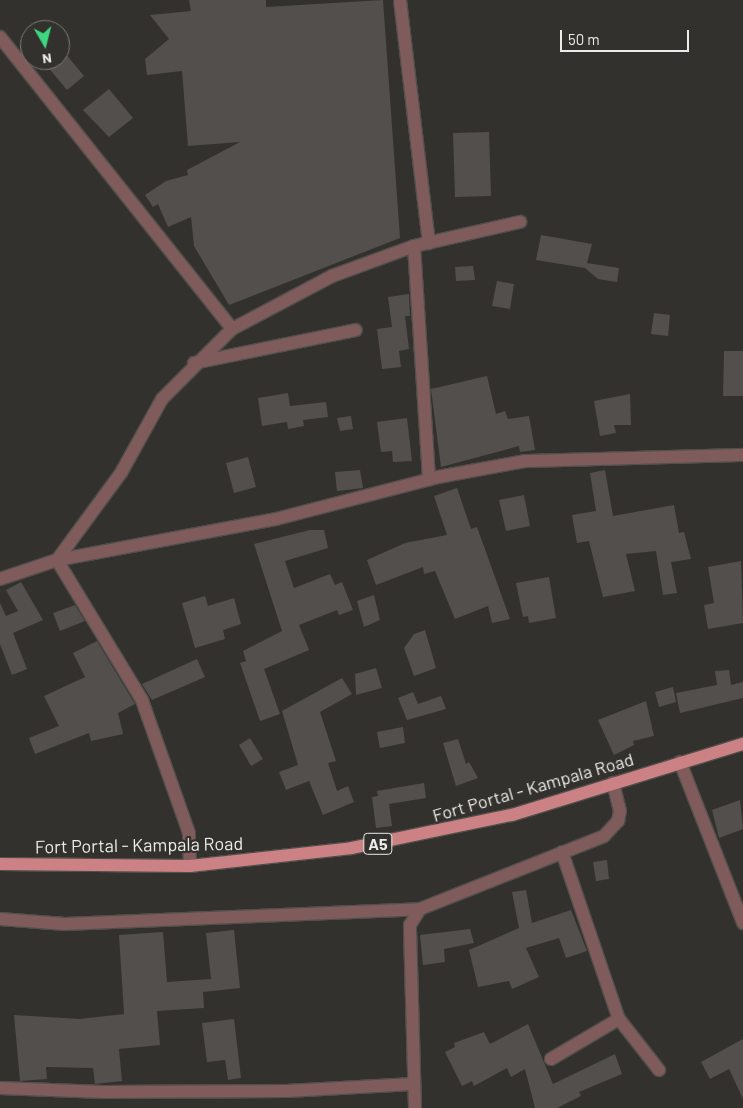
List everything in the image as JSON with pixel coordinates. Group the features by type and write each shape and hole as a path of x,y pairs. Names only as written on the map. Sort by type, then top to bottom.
{"main road":[{"name":"Fort Portal - Kampala Road","path":"0,864 190,866 277,859 434,835 743,744"}],"street":[{"path":"400,0 430,243"},
{"path":"0,37 232,329"},
{"path":"57,560 121,473 162,399 193,363 232,329 332,276 414,246 520,222"},
{"path":"414,246 429,480"},
{"path":"193,363 356,330"},
{"path":"0,579 57,560 276,519 429,480 525,461 743,455"},
{"path":"57,560 142,700 189,833 190,866"},
{"path":"680,762 743,923"},
{"path":"0,919 65,924 420,909 604,836 618,821 613,783"},
{"path":"562,852 619,1019 659,1070"},
{"path":"415,1108 410,926 420,909"},
{"path":"550,1059 619,1019"},
{"path":"0,1088 277,1091 413,1084"}],"building":[{"path":"189,0 266,0 266,7 383,0 400,238 229,305 194,246 191,217 168,227 158,204 153,207 145,195 166,181 188,175 187,170 240,142 188,146 182,71 147,75 145,59 169,39 150,15 191,11"},
{"path":"70,59 84,76 67,90 50,70 70,70"},
{"path":"109,89 133,118 109,137 83,110"},
{"path":"489,132 491,196 455,197 453,133"},
{"path":"541,235 592,244 587,263 619,268 617,282 598,279 585,268 536,260"},
{"path":"473,266 475,280 456,281 455,267"},
{"path":"497,281 514,284 510,309 492,306"},
{"path":"409,294 410,316 405,316 409,349 399,351 401,367 382,369 377,329 392,327 388,297"},
{"path":"654,313 670,315 668,336 651,334"},
{"path":"724,351 743,351 743,396 723,396"},
{"path":"487,376 496,414 505,411 508,419 529,416 535,450 520,452 519,446 441,467 431,389"},
{"path":"288,393 290,406 326,402 328,417 303,420 304,426 288,429 287,422 262,426 258,398"},
{"path":"630,394 631,425 614,425 616,433 600,436 594,401"},
{"path":"351,416 353,429 340,431 337,418"},
{"path":"407,418 412,461 393,462 392,451 381,452 377,422"},
{"path":"248,457 256,487 234,493 226,463"},
{"path":"360,470 363,488 337,491 335,472"},
{"path":"605,470 613,516 674,505 679,533 684,532 691,559 671,562 677,593 663,595 656,551 626,554 635,591 603,597 589,541 577,543 572,515 596,511 590,473"},
{"path":"457,488 471,529 477,527 510,619 492,623 488,606 455,619 435,571 424,574 423,567 376,585 367,560 405,543 447,535 434,496"},
{"path":"524,495 530,526 506,531 499,500"},
{"path":"310,530 324,530 328,548 285,561 294,588 330,574 335,585 342,582 353,610 339,615 337,610 299,625 309,650 264,669 280,714 260,721 240,663 246,661 243,651 282,631 254,544"},
{"path":"741,561 743,623 708,629 704,605 714,603 708,567"},
{"path":"549,577 556,618 529,623 528,616 523,617 516,583"},
{"path":"21,582 43,620 13,633 27,669 12,675 0,644 0,603 6,616 18,611 6,590"},
{"path":"374,595 380,620 364,627 357,601"},
{"path":"205,596 208,606 234,598 241,624 223,630 225,639 195,648 182,603"},
{"path":"75,605 85,621 60,631 53,613"},
{"path":"425,630 436,668 414,676 404,648 414,634"},
{"path":"97,641 135,704 118,713 123,734 91,741 89,733 35,754 29,738 59,726 44,696 85,677 73,653"},
{"path":"197,659 205,677 152,700 142,684"},
{"path":"376,668 382,688 356,695 355,674"},
{"path":"729,670 731,685 743,682 743,698 680,713 676,693 717,685 715,671"},
{"path":"342,678 352,694 320,712 336,761 328,763 337,791 348,786 354,802 323,815 309,781 286,790 279,772 298,765 282,711"},
{"path":"673,687 676,702 659,707 655,692"},
{"path":"413,692 418,704 441,696 446,709 407,720 398,698"},
{"path":"646,701 654,736 633,741 634,745 614,755 598,720"},
{"path":"403,727 405,743 380,748 377,732"},
{"path":"250,738 263,759 251,766 239,745"},
{"path":"458,739 466,764 469,762 478,778 456,786 443,743"},
{"path":"424,783 426,798 389,804 392,826 376,828 372,797 378,796 377,791"},
{"path":"740,800 743,829 719,838 712,810"},
{"path":"607,860 609,879 596,881 593,862"},
{"path":"526,890 532,923 571,910 587,951 566,958 559,938 526,948 539,977 512,989 509,981 478,987 469,950 519,928 512,892"},
{"path":"470,929 474,943 444,949 445,962 423,965 420,935"},
{"path":"234,930 240,988 203,992 204,1008 157,1011 160,1045 119,1049 122,1081 95,1084 93,1068 46,1067 47,1079 20,1081 14,1015 80,1019 124,1014 119,935 163,932 167,982 211,979 206,933"},
{"path":"234,1019 241,1078 228,1080 225,1060 207,1062 202,1023"},
{"path":"528,1024 553,1084 615,1054 622,1074 579,1092 581,1096 557,1108 535,1108 525,1069 511,1077 507,1068 474,1086 472,1081 462,1086 445,1052 455,1047 454,1043 484,1032 490,1044"},
{"path":"743,1039 743,1099 729,1069 710,1079 701,1062"}]}
